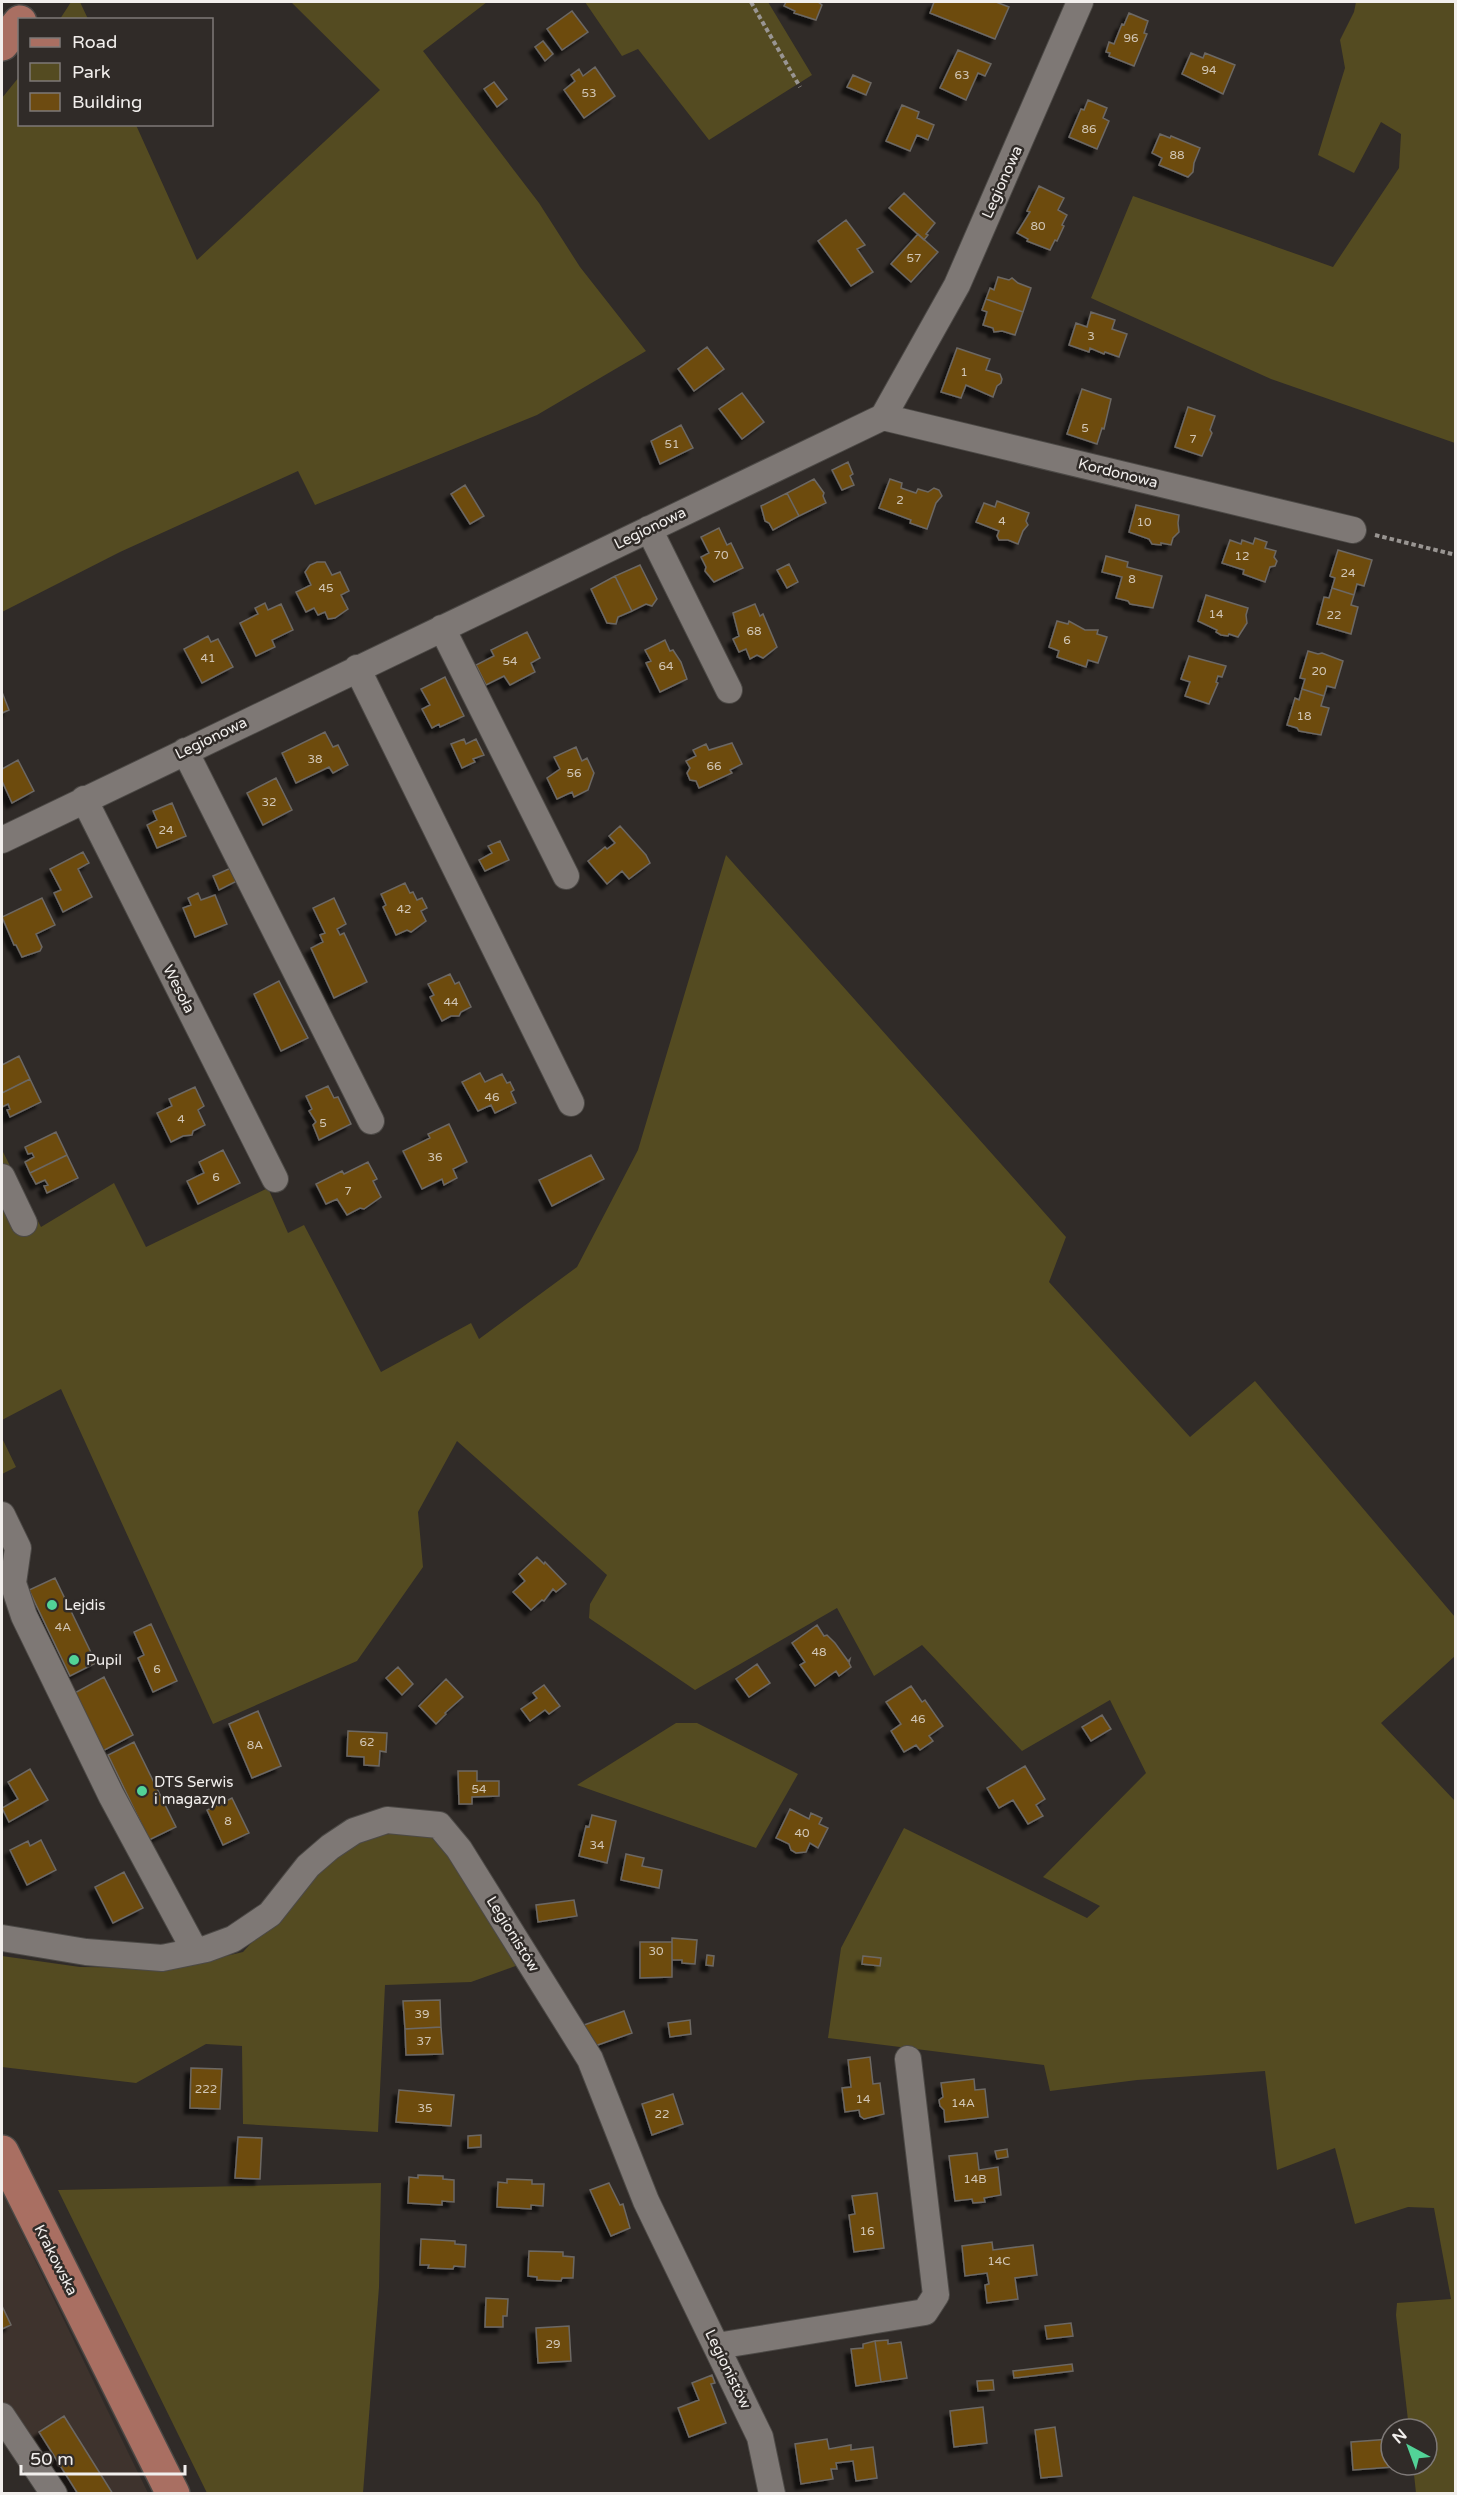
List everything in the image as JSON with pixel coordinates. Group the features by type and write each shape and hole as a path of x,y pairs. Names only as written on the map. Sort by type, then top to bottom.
{"main road":[{"path":"22,18 32,2"},
{"path":"2,44 18,24"},
{"name":"Krakowska","path":"2,2152 173,2493"}],"street":[{"name":"Legionowa","path":"2,840 883,417 957,285 1080,2"},
{"name":"Kordonowa","path":"883,417 1353,530"},
{"path":"649,529 729,690"},
{"path":"442,628 566,876"},
{"path":"357,668 571,1103"},
{"path":"185,751 371,1121"},
{"name":"Wesoła","path":"84,799 275,1179"},
{"path":"2,1178 24,1223"},
{"path":"2,1515 18,1548 14,1583 24,1616 111,1795 195,1951"},
{"name":"Legionistów","path":"2,1938 86,1952 162,1958 195,1951 233,1939 253,1928 270,1914 308,1866 354,1831 387,1820 439,1825 459,1849 591,2059 646,2201 760,2437 772,2493"},
{"path":"717,2346 925,2312 936,2295 908,2059"},
{"path":"2,2416 54,2493"}],"path":[{"path":"751,2 800,87"},
{"path":"1353,530 1455,555"}],"shaded area":[{"path":"2,2192 148,2493 65,2493 2,2424"}],"green space":[{"path":"71,2 80,2 88,18 61,18"},
{"path":"291,2 487,2 423,51 539,203 580,267 646,351 537,415 315,505 298,471 120,552 2,612 2,98 18,78 18,126 136,126 197,260 380,90"},
{"path":"585,2 768,2 812,75 709,140 638,49 622,56"},
{"path":"1356,2 1455,2 1455,443 1271,379 1091,298 1133,196 1333,267 1399,168 1401,134 1381,122 1354,173 1318,155 1345,68 1340,40 1354,12"},
{"path":"726,855 1066,1237 1049,1282 1190,1437 1255,1381 1455,1617 1455,1656 1381,1723 1455,1801 1455,2493 1416,2493 1414,2477 1439,2477 1439,2417 1408,2417 1396,2315 1397,2303 1451,2299 1434,2208 1408,2207 1355,2224 1335,2148 1277,2170 1265,2071 1137,2080 1050,2091 1044,2065 828,2038 841,1948 904,1828 1087,1918 1100,1906 1043,1877 1146,1773 1110,1700 1022,1751 922,1645 874,1676 837,1608 695,1690 589,1618 590,1604 607,1575 457,1441 418,1512 423,1567 357,1661 213,1724 61,1389 2,1420 2,1150 41,1227 114,1183 146,1247 268,1188 288,1233 304,1225 381,1372 471,1323 479,1339 577,1267 638,1150"},
{"path":"2,1438 16,1467 2,1474"},
{"path":"676,1723 697,1723 798,1774 756,1848 577,1785"},
{"path":"419,1832 443,1842 521,1964 471,1982 385,1985 378,2132 243,2124 242,2046 206,2044 136,2083 2,2067 2,1956 80,1967 176,1968 243,1952 329,1858 361,1836"},
{"path":"381,2183 379,2287 363,2493 207,2493 58,2190"}],"building":[{"path":"786,2 818,2 822,5 816,20 794,13 795,11 784,6"},
{"path":"934,2 996,2 1009,7 995,39 930,13"},
{"path":"572,11 588,32 562,50 547,29"},
{"path":"1129,13 1148,21 1144,33 1147,34 1134,66 1109,56 1110,53 1106,52 1109,42 1114,44"},
{"path":"543,41 553,54 545,61 535,47"},
{"path":"958,50 991,64 985,76 978,73 966,100 940,88"},
{"path":"1191,53 1203,58 1205,53 1235,65 1223,94 1182,74"},
{"path":"595,67 615,96 584,118 564,90 575,81 571,75 579,69 583,76"},
{"path":"853,75 871,83 866,95 847,87"},
{"path":"494,82 507,99 497,107 484,89"},
{"path":"1088,100 1107,108 1103,118 1109,121 1097,149 1069,137 1081,109 1084,110"},
{"path":"902,105 919,112 917,118 934,125 928,140 917,135 910,151 886,141"},
{"path":"1160,134 1200,148 1193,172 1188,177 1159,165 1162,158 1152,153"},
{"path":"1039,186 1064,198 1058,210 1067,215 1057,241 1055,240 1050,250 1027,241 1028,239 1017,233 1030,212 1027,211"},
{"path":"904,193 935,223 924,240 889,208"},
{"path":"846,220 865,245 857,249 873,272 851,286 818,241"},
{"path":"918,234 938,252 911,282 891,264"},
{"path":"998,277 1009,280 1012,278 1031,288 1023,312 986,299 990,288 994,290"},
{"path":"986,299 1023,312 1015,335 1002,331 994,332 993,328 983,325 987,312 982,310"},
{"path":"1091,312 1115,320 1112,329 1127,334 1119,357 1090,348 1089,352 1069,345 1076,323 1087,327"},
{"path":"707,347 724,369 694,391 678,369"},
{"path":"957,348 990,359 986,370 1000,374 1002,379 993,397 966,385 961,398 941,392"},
{"path":"1082,389 1111,399 1104,429 1102,428 1097,444 1067,434"},
{"path":"742,393 764,422 742,439 719,409"},
{"path":"1188,407 1215,416 1210,430 1212,433 1202,456 1175,447"},
{"path":"681,425 693,448 660,464 651,441"},
{"path":"848,462 853,474 850,476 854,485 842,490 832,470"},
{"path":"814,479 824,493 826,503 799,516 787,493"},
{"path":"890,479 902,483 901,488 916,493 918,489 928,492 934,488 939,490 942,496 936,503 927,529 910,523 911,520 879,508"},
{"path":"465,485 484,516 470,524 451,494"},
{"path":"787,493 799,516 773,530 765,521 761,506"},
{"path":"997,501 1029,513 1026,521 1028,525 1018,544 1008,540 999,540 997,536 999,531 976,522 984,503 995,507"},
{"path":"1136,505 1179,515 1179,532 1173,538 1171,545 1152,544 1149,539 1129,532"},
{"path":"719,528 727,545 731,543 743,568 714,582 705,571 706,567 701,557 709,553 701,537"},
{"path":"1255,538 1267,542 1265,548 1276,551 1274,557 1277,561 1275,566 1270,567 1265,582 1243,574 1244,570 1222,563 1230,540 1241,544 1242,540 1253,544"},
{"path":"1338,550 1372,560 1364,586 1357,584 1354,595 1332,588 1335,578 1330,576"},
{"path":"1106,556 1128,562 1127,567 1162,576 1153,608 1130,604 1128,601 1116,598 1122,577 1102,572"},
{"path":"325,562 332,575 340,572 349,591 341,595 348,609 335,618 328,619 325,612 318,615 314,608 306,612 296,592 311,585 305,572 310,565"},
{"path":"789,564 798,582 787,588 777,570"},
{"path":"640,565 657,599 652,606 646,604 632,611 615,576"},
{"path":"615,576 632,611 618,617 616,624 607,623 591,589"},
{"path":"1332,588 1354,595 1351,605 1358,607 1351,634 1317,624 1324,597 1329,598"},
{"path":"1206,595 1248,608 1247,623 1238,637 1229,634 1228,636 1221,635 1216,632 1217,630 1198,621"},
{"path":"265,603 268,610 281,604 293,630 272,640 275,647 256,656 240,623 258,614 255,608"},
{"path":"755,604 760,616 763,614 777,647 763,658 757,655 750,659 746,649 739,652 733,639 739,636 733,613"},
{"path":"1057,621 1068,624 1069,621 1085,630 1098,630 1097,634 1107,637 1098,663 1088,660 1086,667 1057,657 1059,651 1049,647"},
{"path":"527,632 540,658 531,663 535,672 510,685 504,676 486,685 476,665 494,656 491,650"},
{"path":"208,636 211,642 218,639 233,667 202,683 184,649"},
{"path":"665,640 670,651 673,650 681,662 687,679 660,692 646,663 651,661 645,650"},
{"path":"1308,651 1322,653 1343,661 1335,688 1327,686 1324,696 1302,689 1305,679 1300,678"},
{"path":"1189,656 1226,666 1222,677 1218,676 1216,682 1218,683 1209,704 1185,696 1190,682 1181,679"},
{"path":"445,677 464,716 440,727 439,724 432,728 422,709 430,705 421,689"},
{"path":"1302,689 1324,696 1321,706 1329,708 1321,735 1299,731 1287,725 1295,698 1299,700"},
{"path":"2,692 9,710 2,713"},
{"path":"325,732 333,747 338,745 348,765 333,773 329,767 296,783 282,753"},
{"path":"464,739 466,744 476,739 484,755 473,759 475,762 462,768 451,744"},
{"path":"732,743 742,764 730,770 732,773 699,788 696,781 690,780 687,773 690,768 686,761 696,756 693,750 706,744 709,750"},
{"path":"576,747 582,761 587,758 594,773 588,790 574,797 572,792 557,799 547,778 560,769 554,757"},
{"path":"18,760 34,791 12,803 2,781 2,769"},
{"path":"276,778 292,810 263,825 247,793"},
{"path":"172,803 186,836 157,848 147,825 157,820 153,811"},
{"path":"620,826 646,855 650,863 629,879 622,871 607,884 588,861 605,847 607,849 615,843 609,836"},
{"path":"500,841 509,860 485,871 479,860 492,853 488,846"},
{"path":"83,852 89,863 78,869 92,897 63,912 54,893 61,890 50,869"},
{"path":"231,868 237,881 219,890 213,876"},
{"path":"405,883 417,900 422,898 427,908 421,911 426,921 411,932 407,930 396,935 383,907 386,905 381,894"},
{"path":"198,893 201,900 215,895 227,924 195,937 183,908 191,905 188,898"},
{"path":"42,898 55,925 36,934 42,947 40,951 22,957 2,917"},
{"path":"334,898 346,924 337,929 340,935 344,933 367,982 334,998 311,948 323,942 320,935 325,933 313,908"},
{"path":"450,974 455,984 459,982 471,1007 461,1012 459,1016 451,1016 442,1021 430,997 434,995 428,984"},
{"path":"279,981 308,1038 281,1051 254,994"},
{"path":"19,1056 30,1079 2,1093 2,1065"},
{"path":"480,1073 485,1082 502,1074 514,1090 511,1092 516,1103 495,1113 491,1105 478,1111 462,1082"},
{"path":"30,1079 41,1102 10,1117 7,1110 10,1109 8,1104 2,1107 2,1093"},
{"path":"328,1086 334,1098 338,1097 351,1124 319,1140 313,1125 316,1122 309,1111 312,1109 306,1096"},
{"path":"195,1087 204,1106 198,1110 205,1125 193,1131 192,1135 183,1136 171,1142 157,1113 172,1106 169,1099"},
{"path":"449,1124 467,1162 453,1169 457,1178 444,1185 442,1179 422,1189 403,1151 430,1138 428,1134"},
{"path":"56,1132 67,1155 30,1173 25,1162 34,1157 32,1153 28,1154 25,1147"},
{"path":"223,1150 240,1183 198,1204 187,1181 204,1173 199,1162"},
{"path":"67,1155 78,1178 47,1193 44,1186 48,1185 45,1180 36,1184 30,1173"},
{"path":"591,1155 604,1179 552,1206 539,1180"},
{"path":"368,1162 377,1179 373,1181 381,1197 364,1209 360,1208 347,1215 337,1199 326,1204 316,1184 342,1171 344,1174"},
{"path":"537,1557 566,1584 556,1592 553,1589 544,1601 542,1600 531,1610 513,1592 525,1581 519,1574"},
{"path":"55,1578 96,1663 70,1676 29,1590"},
{"path":"151,1624 177,1681 153,1692 138,1658 144,1655 134,1632"},
{"path":"817,1625 824,1636 827,1635 835,1643 848,1661 850,1659 851,1667 839,1676 836,1671 815,1686 800,1665 805,1662 792,1643"},
{"path":"757,1664 770,1683 749,1697 736,1679"},
{"path":"398,1667 413,1684 402,1695 386,1678"},
{"path":"104,1677 133,1735 99,1753 69,1696"},
{"path":"446,1679 463,1697 436,1724 419,1706"},
{"path":"544,1685 560,1706 549,1714 545,1710 530,1721 521,1709 537,1698 533,1693"},
{"path":"911,1686 922,1702 925,1700 943,1726 929,1736 933,1741 920,1750 916,1745 904,1752 891,1731 901,1724 886,1702"},
{"path":"258,1711 281,1766 252,1778 229,1724"},
{"path":"1102,1715 1111,1729 1091,1741 1082,1727"},
{"path":"348,1731 387,1733 386,1752 380,1751 379,1766 364,1765 364,1757 347,1756"},
{"name":"DTS Serwis i magazyn","path":"134,1742 176,1827 149,1840 108,1755"},
{"path":"1025,1766 1045,1799 1036,1805 1043,1816 1028,1824 1013,1800 999,1808 987,1788"},
{"path":"30,1769 48,1800 9,1822 2,1808 18,1799 8,1782"},
{"path":"458,1771 477,1771 477,1781 499,1781 499,1796 472,1797 472,1804 459,1804"},
{"path":"232,1798 249,1833 223,1845 207,1810"},
{"path":"790,1809 809,1819 811,1813 822,1818 819,1824 828,1828 818,1848 810,1843 806,1852 796,1853 791,1850 789,1844 776,1838"},
{"path":"592,1815 616,1821 607,1863 579,1856 586,1826 589,1827"},
{"path":"41,1840 56,1870 27,1885 10,1850 28,1841 30,1846"},
{"path":"626,1854 644,1858 642,1866 662,1870 659,1888 621,1880"},
{"path":"124,1872 143,1908 113,1923 95,1887"},
{"path":"574,1900 577,1916 538,1922 536,1905"},
{"path":"672,1938 697,1940 695,1964 672,1960"},
{"path":"640,1942 672,1942 672,1977 640,1978"},
{"path":"707,1955 714,1956 713,1966 706,1965"},
{"path":"863,1956 881,1958 880,1966 862,1964"},
{"path":"440,2000 441,2027 405,2029 403,2001"},
{"path":"624,2011 632,2033 592,2047 584,2025"},
{"path":"690,2020 691,2034 670,2037 668,2023"},
{"path":"441,2027 443,2054 406,2055 405,2029"},
{"path":"870,2057 873,2084 880,2083 884,2114 864,2119 860,2116 859,2110 845,2112 842,2088 851,2087 848,2060"},
{"path":"191,2068 222,2069 220,2109 190,2108"},
{"path":"974,2079 975,2090 985,2089 988,2117 945,2122 944,2110 939,2100 943,2097 941,2083"},
{"path":"399,2090 454,2095 451,2126 396,2122"},
{"path":"673,2094 683,2124 652,2135 642,2104"},
{"path":"481,2135 481,2147 468,2148 468,2136"},
{"path":"238,2137 262,2138 260,2179 235,2178"},
{"path":"1007,2149 1008,2157 997,2159 995,2151"},
{"path":"977,2153 979,2170 998,2167 1001,2195 984,2198 985,2202 973,2203 972,2199 955,2201 949,2156"},
{"path":"418,2175 443,2176 443,2179 454,2180 454,2202 442,2201 442,2205 408,2203 409,2177 418,2178"},
{"path":"507,2179 532,2180 532,2184 544,2184 543,2206 531,2205 531,2209 497,2207 498,2182 507,2183"},
{"path":"609,2183 620,2205 623,2204 630,2228 611,2236 590,2190"},
{"path":"877,2193 884,2248 854,2252 849,2215 855,2214 852,2196"},
{"path":"421,2239 455,2241 455,2244 466,2245 465,2267 428,2268 429,2265 420,2265"},
{"path":"992,2242 993,2250 1033,2245 1037,2275 1015,2278 1018,2299 987,2303 985,2285 989,2284 987,2273 965,2276 962,2246"},
{"path":"529,2251 563,2252 563,2256 574,2257 573,2278 562,2278 561,2281 537,2280 537,2277 528,2276"},
{"path":"486,2298 508,2299 507,2316 503,2316 503,2327 485,2327"},
{"path":"2,2306 11,2325 2,2329"},
{"path":"1071,2323 1073,2336 1047,2339 1045,2326"},
{"path":"569,2326 571,2361 538,2363 536,2328"},
{"path":"888,2340 888,2344 901,2342 907,2378 881,2382 875,2341"},
{"path":"875,2341 881,2382 856,2386 851,2349 863,2348 863,2344"},
{"path":"1072,2364 1073,2371 1014,2378 1013,2371"},
{"path":"712,2375 715,2383 711,2384 726,2423 689,2437 678,2408 699,2400 692,2383"},
{"path":"993,2380 994,2390 978,2391 977,2381"},
{"path":"983,2407 987,2443 954,2447 950,2411"},
{"path":"64,2416 113,2494 78,2494 39,2432"},
{"path":"1055,2427 1062,2476 1041,2478 1035,2430"},
{"path":"827,2439 829,2449 851,2445 851,2450 873,2447 877,2478 856,2481 853,2461 836,2463 837,2469 831,2469 833,2479 801,2484 795,2444"},
{"path":"1379,2440 1379,2468 1353,2470 1351,2442"}],"place":[{"name":"Lejdis","path":"52,1605"},
{"name":"Pupil","path":"74,1660"},
{"name":"DTS Serwis i magazyn","path":"142,1791"}]}
